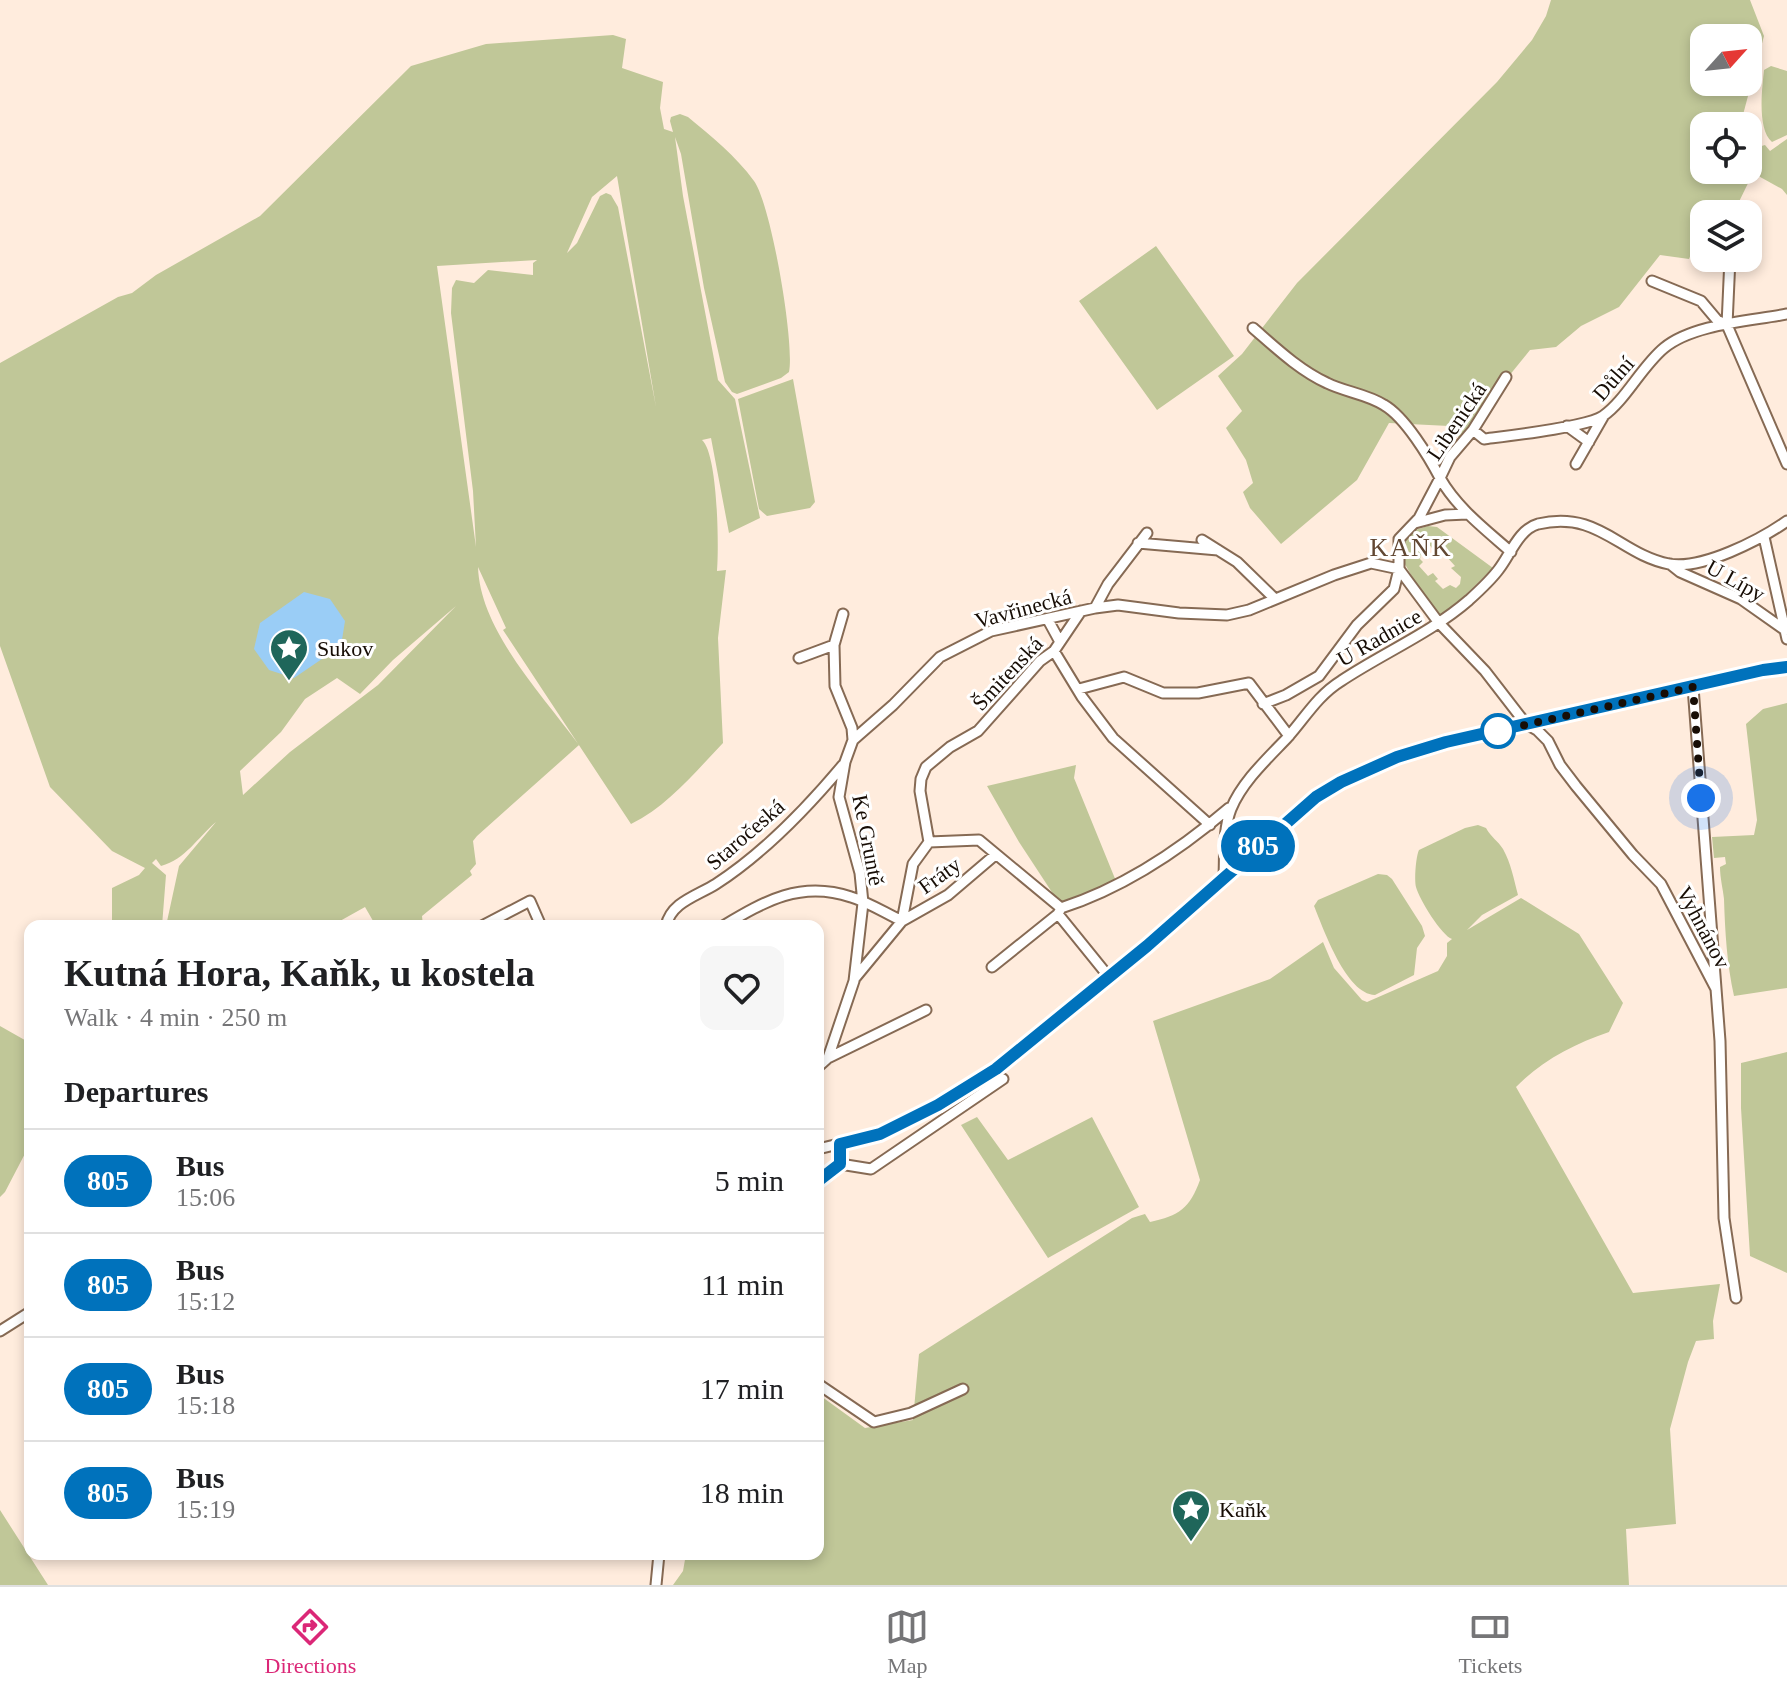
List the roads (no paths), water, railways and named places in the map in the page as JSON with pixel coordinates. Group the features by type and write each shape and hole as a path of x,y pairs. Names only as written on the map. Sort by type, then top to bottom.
{"street":[{"path":"1729,272 1727,325 1787,464"},
{"path":"1652,281 1701,301 1717,320 1727,325"},
{"name":"Důlní","path":"1473,430 1484,439 1603,417 1665,347 1684,337 1727,325 1787,314"},
{"path":"1253,328 1292,362 1326,383 1385,405 1399,418 1440,478 1432,497 1399,539 1399,569 1439,623 1471,598 1497,572 1511,552"},
{"name":"Libenická","path":"1506,377 1473,430 1450,457 1440,478 1467,514 1511,552"},
{"path":"1576,464 1603,417"},
{"path":"1567,426 1589,442"},
{"path":"1414,523 1445,515 1467,514"},
{"path":"1670,564 1723,554 1764,537 1787,521"},
{"name":"U Lípy","path":"1511,552 1531,526 1551,522 1584,524 1741,599 1786,635"},
{"name":"Vavřinecká","path":"1095,608 1108,584 1147,533"},
{"name":"U Lípy","path":"1764,537 1786,635"},
{"path":"1202,540 1251,574 1275,599"},
{"path":"1138,543 1221,551"},
{"name":"Vavřinecká","path":"853,740 940,657 991,631 1118,605 1227,615 1249,610 1371,563 1399,569"},
{"name":"U Radnice","path":"1263,704 1319,676 1357,625 1394,589 1399,569"},
{"name":"Šmitenská","path":"929,842 920,791 926,767 950,747 978,731 1040,661 1057,647 1081,611"},
{"path":"843,614 834,645 835,686 852,728 853,740"},
{"path":"1048,620 1057,647 1082,697 1113,738 1210,825"},
{"name":"U Radnice","path":"1224,876 1227,822 1232,806 1263,761 1289,736 1311,705 1338,682 1439,623"},
{"name":"Vyhnánov","path":"1439,623 1485,671 1526,724 1548,741 1560,765 1576,786 1661,884 1716,989"},
{"path":"799,658 834,645"},
{"path":"824,1148 880,1134 971,1086 1058,1021 1296,813 1341,782 1397,757 1526,724 1787,667"},
{"name":"U Radnice","path":"1326,669 1338,682"},
{"path":"1079,689 1124,677 1163,693 1198,693 1249,683 1289,736"},
{"name":"Vyhnánov","path":"1693,687 1716,989"},
{"name":"Ke Gruntě","path":"824,1062 828,1058 854,981 863,903 860,873 839,797 845,762 853,740"},
{"name":"Staročeská","path":"668,920 673,909 758,853 824,788 845,762"},
{"path":"824,788 839,797"},
{"path":"992,967 1060,911 1121,882 1185,844 1232,806"},
{"name":"Fráty","path":"929,842 979,840 1060,911 1109,977"},
{"path":"902,921 913,864 929,842"},
{"name":"Fráty","path":"902,921 948,895 995,855"},
{"path":"734,920 774,897 803,891 851,897 863,903"},
{"path":"494,920 530,901 538,920"},
{"name":"Ke Gruntě","path":"854,981 902,921 863,903"},
{"path":"1716,989 1724,1218 1736,1298"},
{"path":"828,1058 926,1010"},
{"path":"824,1176 840,1164 871,1169 1003,1079"},
{"path":"840,1144 840,1164"},
{"path":"0,1331 24,1316"},
{"path":"824,1388 874,1422 911,1413 963,1389"},
{"path":"656,1585 658,1560"}],"water":[{"path":"304,592 330,599 345,621 341,646 294,678 269,670 254,649 260,623"}],"place":[{"name":"Sukov","path":"289,682"},
{"name":"Kaňk","path":"1191,1543"}],"district":[{"name":"KAŇK","path":"1411,547"}]}
